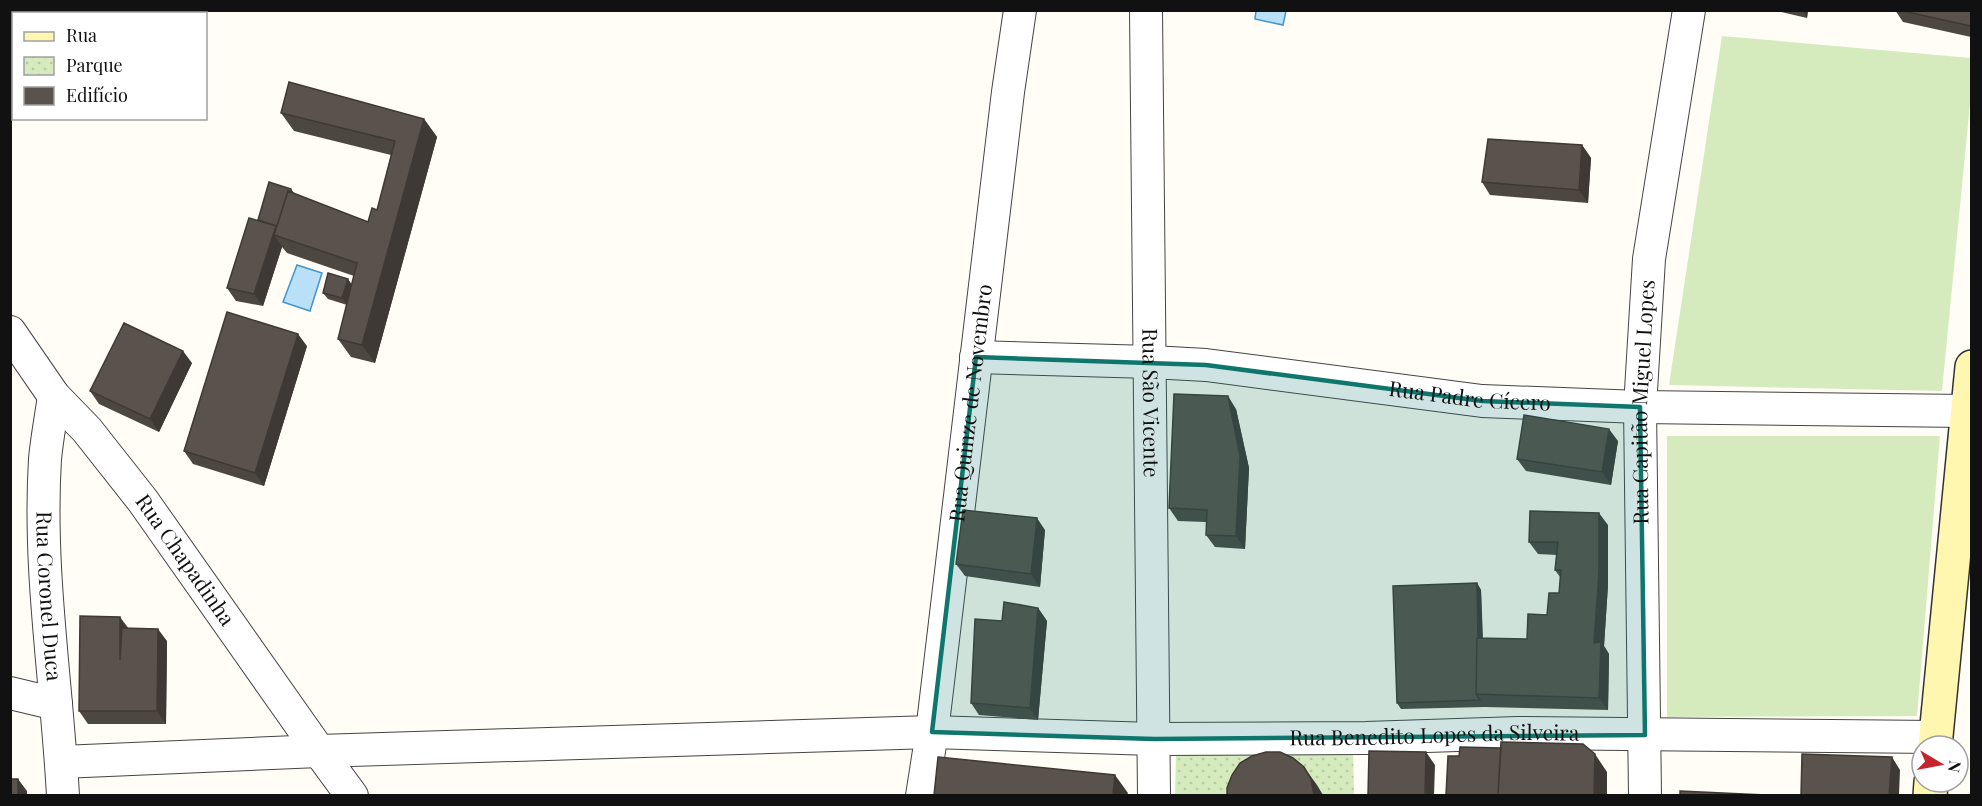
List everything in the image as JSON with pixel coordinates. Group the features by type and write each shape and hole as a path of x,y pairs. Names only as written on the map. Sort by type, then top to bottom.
{"street":[{"name":"Rua Quinze de Novembro","path":"922,795 932,732 1008,92 1020,10"},
{"name":"Rua São Vicente","path":"1146,10 1154,795"},
{"name":"Rua Capitão Miguel Lopes","path":"1645,795 1640,407 1649,259 1689,10"},
{"name":"Rua Chapadinha","path":"10,332 54,396 87,430 143,501 319,752 352,795"},
{"name":"Rua Padre Cícero","path":"976,357 1206,365 1482,400 1640,407 1967,411"},
{"path":"1936,734 1965,508 1967,411 1971,367"},
{"name":"Rua Coronel Duca","path":"54,396 45,457 44,514 46,595 63,795"},
{"path":"10,693 56,704"},
{"name":"Rua Benedito Lopes da Silveira","path":"61,762 932,732 1154,740 1366,738 1518,733 1910,741"}],"highlighted area":[{"path":"976,357 1206,365 1482,401 1640,407 1645,735 1154,739 932,732"}],"green space":[{"path":"1722,36 1971,58 1971,93 1942,391 1669,385"},
{"path":"1667,436 1940,436 1917,716 1667,717"},
{"path":"1176,751 1353,751 1354,795 1175,796"}],"water":[{"path":"1256,11 1286,11 1283,25 1255,19"},
{"path":"297,265 322,273 310,311 283,302"}],"building":[{"path":"1898,10 1971,10 1971,26"},
{"path":"289,82 424,119 362,345 338,339 357,263 274,235 288,191 368,222 372,208 377,210 395,141 281,113"},
{"path":"1488,139 1582,145 1579,190 1482,182"},
{"path":"269,182 291,189 291,192 288,191 277,226 258,220"},
{"path":"249,218 276,226 254,294 227,288"},
{"path":"328,273 348,279 342,298 323,293"},
{"path":"227,312 298,334 255,473 184,451"},
{"path":"124,323 183,351 150,419 90,391"},
{"path":"1174,394 1228,396 1240,456 1236,536 1206,535 1207,510 1169,508"},
{"path":"1524,415 1609,429 1602,472 1517,459"},
{"path":"963,510 1037,518 1031,574 956,564"},
{"path":"1530,511 1599,513 1599,572 1594,643 1601,642 1599,698 1476,694 1477,638 1527,639 1528,614 1547,615 1549,593 1559,593 1561,570 1555,570 1558,542 1529,542"},
{"path":"1477,583 1476,694 1480,700 1397,703 1393,586"},
{"path":"1004,602 1038,608 1030,708 971,703 975,619 1002,621"},
{"path":"80,616 120,617 120,660 122,628 158,629 157,711 79,711"},
{"path":"1501,742 1583,744 1595,754 1594,795 1498,795"},
{"path":"1460,747 1501,748 1498,795 1446,795 1448,756 1459,756"},
{"path":"1369,751 1426,752 1425,795 1368,795"},
{"path":"1266,752 1280,752 1293,758 1304,767 1311,779 1314,795 1227,795 1232,775 1240,763"},
{"path":"1802,754 1892,757 1889,795 1801,795"},
{"path":"938,757 1115,775 1113,795 934,795"},
{"path":"10,779 18,779 18,795 10,795"},
{"path":"1680,791 1766,795 1680,795"}]}
